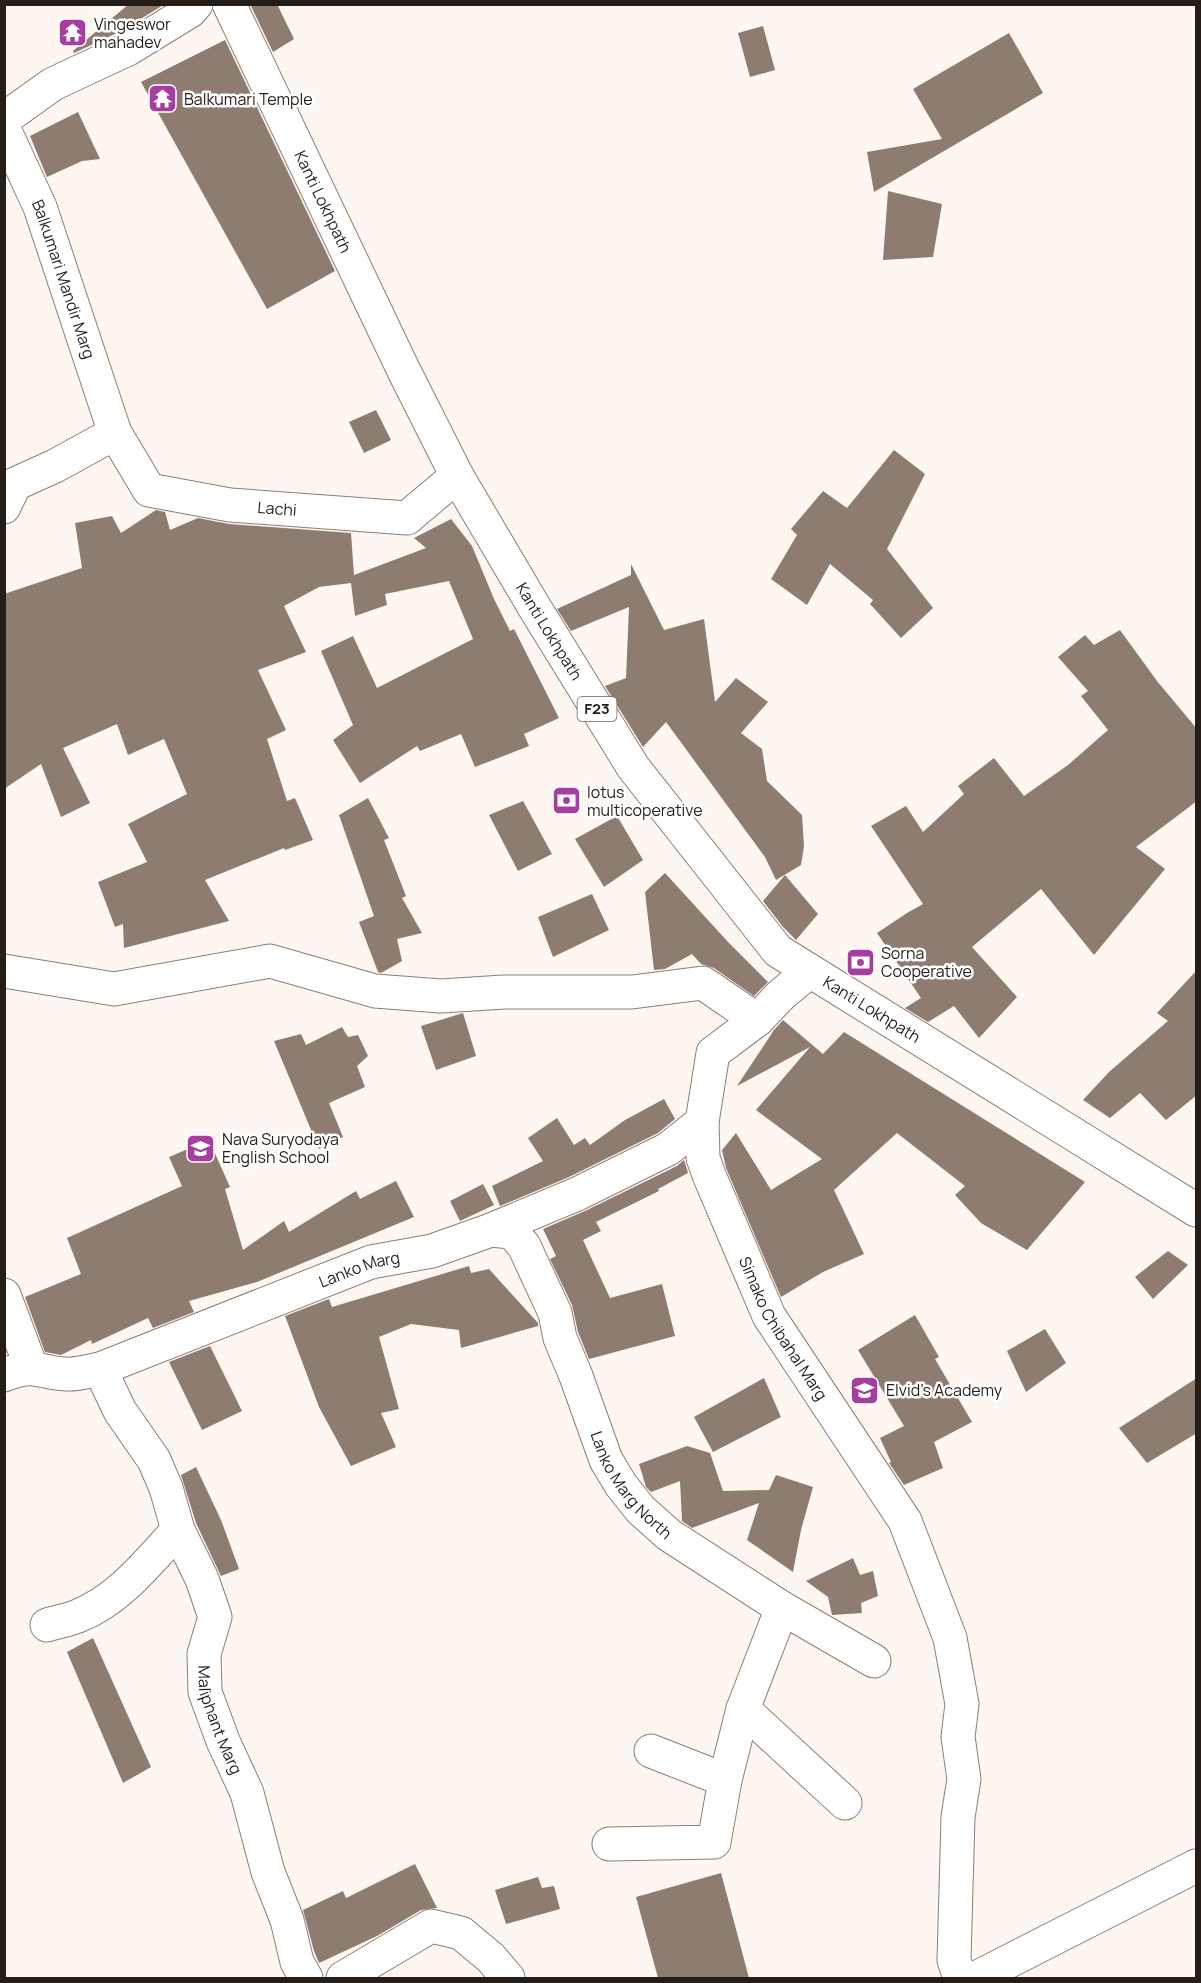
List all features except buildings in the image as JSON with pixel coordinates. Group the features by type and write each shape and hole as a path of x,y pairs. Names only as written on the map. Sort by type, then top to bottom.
{"street":[{"path":"4,119 52,84 128,49 190,11 196,4"},
{"name":"Kanti Lokhpath","path":"230,4 404,372 457,476 532,605 633,767 778,951 1197,1210"},
{"name":"Balkumari Mandir Marg","path":"4,129 40,207 115,434"},
{"path":"4,507 15,484 115,434"},
{"name":"Lachi","path":"115,434 149,490 230,505 407,518 457,476"},
{"path":"4,971 114,989 270,961 375,991 441,996 504,992 632,992 703,983 757,1020"},
{"name":"Simako Chibahal Marg","path":"810,971 782,994 757,1020 713,1053 702,1122 703,1158 769,1316 904,1521 950,1638 962,1704 958,1737 964,1779 958,1817 954,1960 960,1978"},
{"name":"Lanko Marg","path":"17,1371 67,1375 100,1369 370,1262 432,1251 491,1230 578,1194 668,1149 702,1122"},
{"name":"Lanko Marg North","path":"491,1230 512,1232 524,1246 555,1313 560,1338 606,1460 621,1485 640,1509 669,1534 782,1608 874,1661"},
{"path":"4,1295 17,1371"},
{"name":"Maliphant Marg","path":"100,1369 120,1411 154,1460 166,1488 178,1530 202,1579 215,1617 204,1654 205,1692 223,1741 247,1793 268,1872 287,1920 297,1962 306,1978"},
{"path":"47,1625 80,1615 108,1599 125,1585 178,1530"},
{"path":"609,1844 714,1842 725,1780 743,1709 782,1608"},
{"path":"743,1709 845,1803"},
{"path":"651,1751 725,1780"},
{"path":"976,1978 1197,1866"},
{"path":"342,1978 431,1926 461,1934 490,1958 508,1978"}],"place":[{"name":"Vingeswor mahadev","path":"73,33"},
{"name":"Balkumari Temple","path":"163,99"},
{"name":"lotus multicoperative","path":"566,801"},
{"name":"Sorna Cooperative","path":"860,962"},
{"name":"Nava Suryodaya English School","path":"201,1148"},
{"name":"Elvid's Academy","path":"865,1390"}]}
